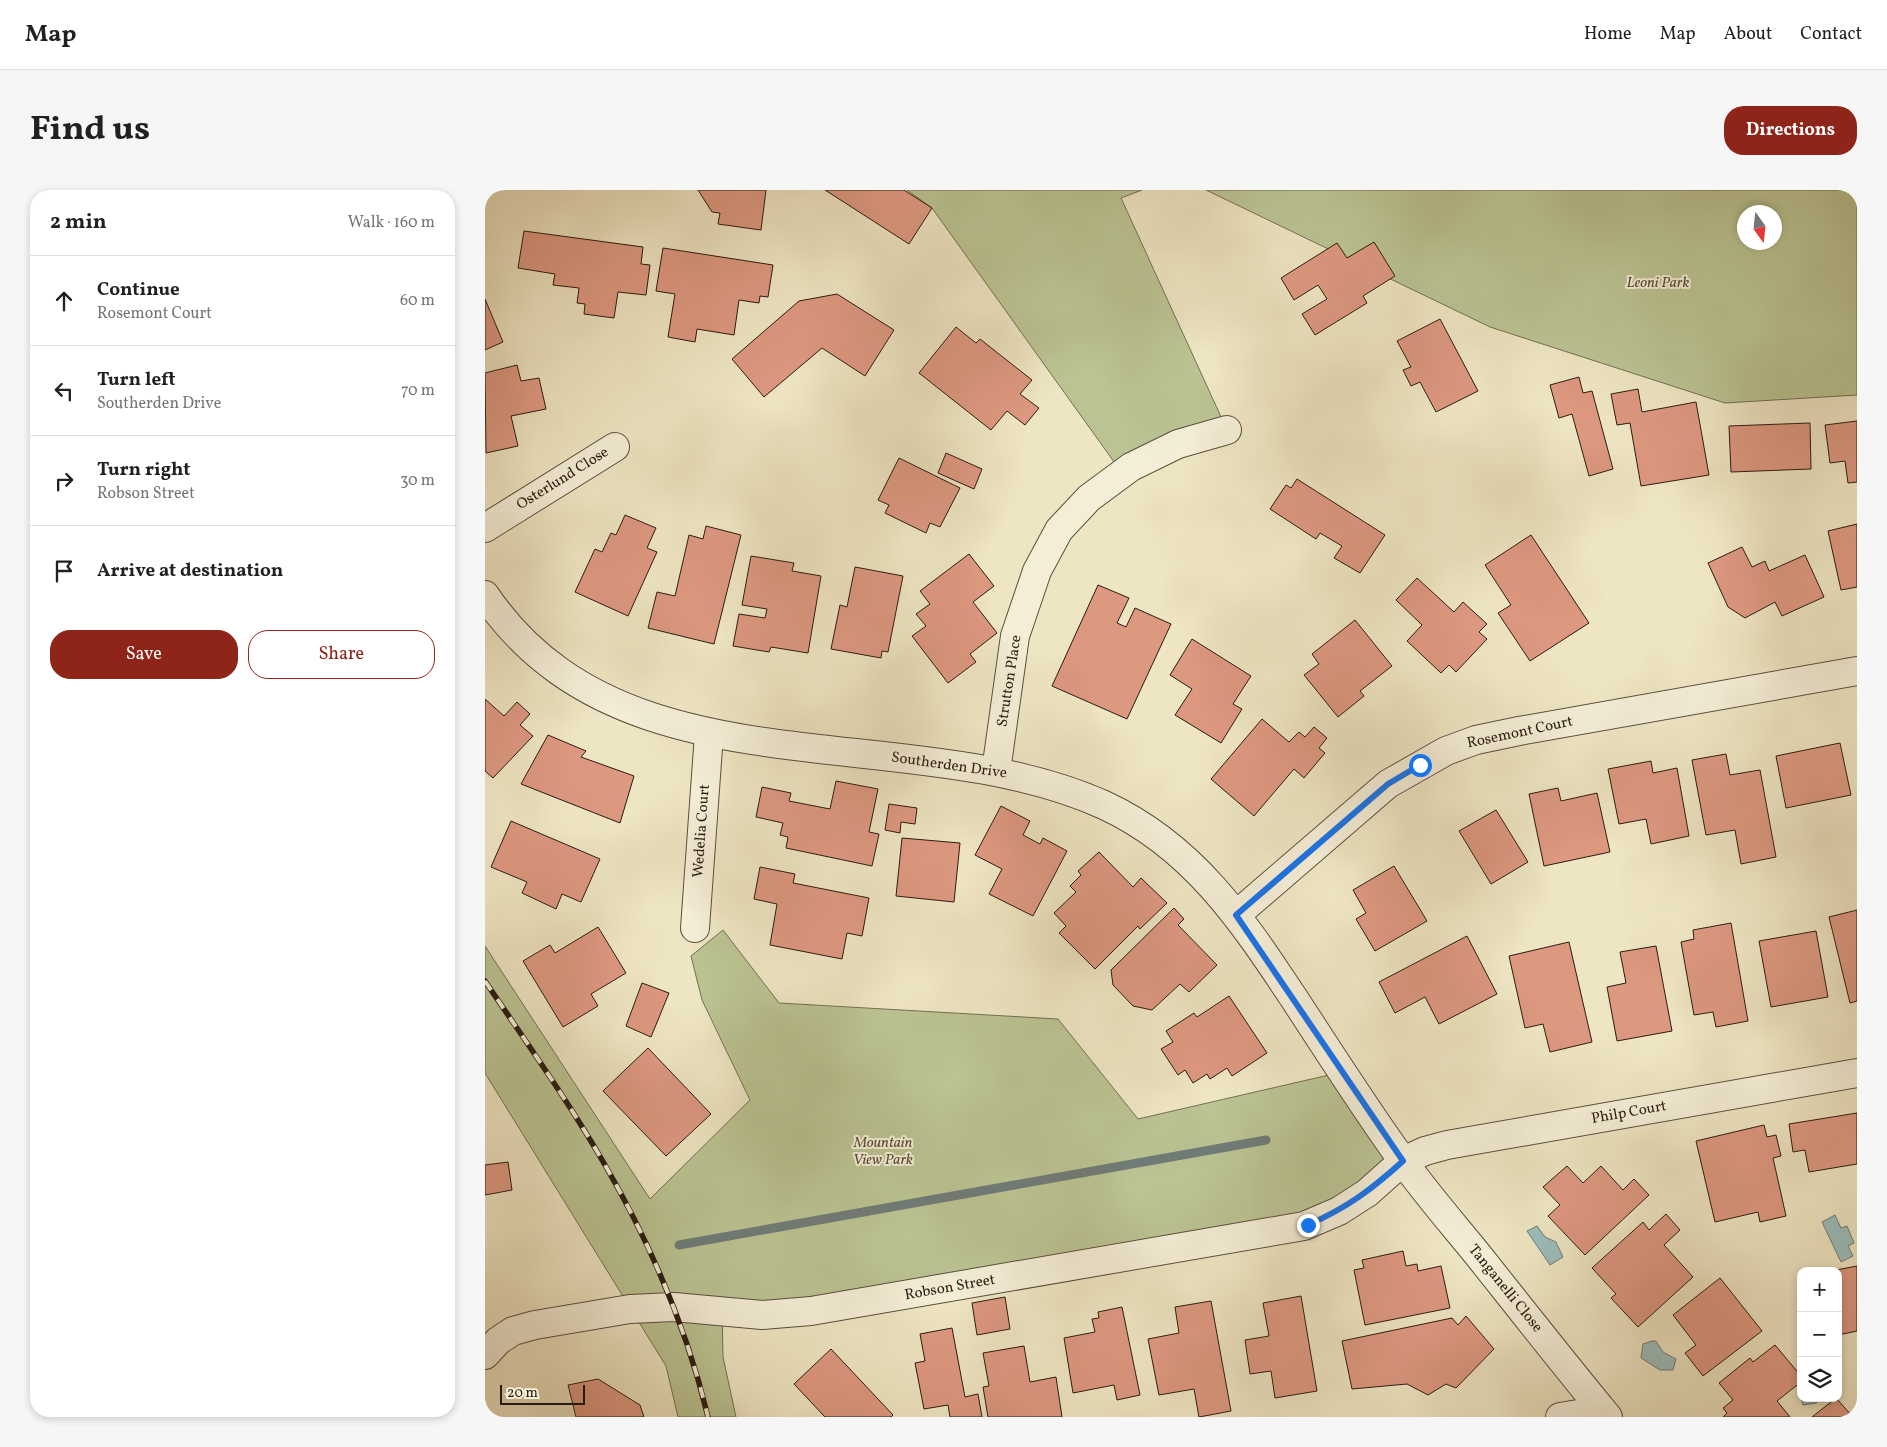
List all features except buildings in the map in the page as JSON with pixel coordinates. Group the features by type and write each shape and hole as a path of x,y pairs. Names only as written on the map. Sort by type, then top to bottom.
{"street":[{"name":"Strutton Place","path":"996,771 1015,636 1037,571 1059,530 1089,498 1131,466 1178,444 1227,430"},
{"name":"Osterlund Close","path":"485,528 615,447"},
{"name":"Southerden Drive","path":"485,595 524,643 557,670 596,695 637,712 709,734 996,771 1066,791 1104,806 1139,824 1169,845 1202,874 1236,915 1403,1161"},
{"name":"Rosemont Court","path":"1236,915 1388,784 1446,751 1476,740 1519,731 1857,671"},
{"name":"Wedelia Court","path":"695,928 709,734"},
{"name":"Philp Court","path":"1403,1161 1425,1151 1447,1145 1857,1073"},
{"name":"Robson Street","path":"485,1355 497,1340 513,1331 576,1317 630,1309 674,1307 762,1315 811,1311 1304,1226 1339,1211 1367,1193 1403,1161"},
{"name":"Tanganelli Close","path":"1403,1161 1605,1413"},
{"path":"1560,1417 1605,1413"}],"green space":[{"path":"907,190 1142,190 1121,198 1227,430 1122,473 932,208"},
{"name":"Leoni Park","path":"1206,190 1857,190 1857,395 1725,403 1490,327"},
{"name":"Mountain View Park","path":"723,930 779,1003 1058,1019 1138,1119 1342,1072 1403,1161 1308,1225 722,1310 723,1357 736,1417 678,1417 666,1366 485,1073 485,946 650,1199 750,1100 702,1000 691,956"}],"water":[{"path":"1835,1215 1841,1228 1847,1226 1854,1243 1848,1246 1853,1256 1841,1262 1822,1222"},
{"path":"1537,1226 1545,1237 1556,1242 1563,1257 1550,1265 1527,1231"},
{"path":"1656,1341 1663,1352 1676,1359 1673,1370 1660,1370 1641,1358 1643,1344"},
{"path":"1802,1402 1818,1402 1816,1403 1803,1405"}],"waterway":[{"path":"679,1245 1266,1140"}],"railway":[{"path":"485,981 577,1118 637,1225 678,1319 708,1417"}],"route":[{"path":"1308,1225 1339,1211 1367,1193 1403,1161 1373,1119 1259,946 1236,915 1388,784 1420,765"}]}
